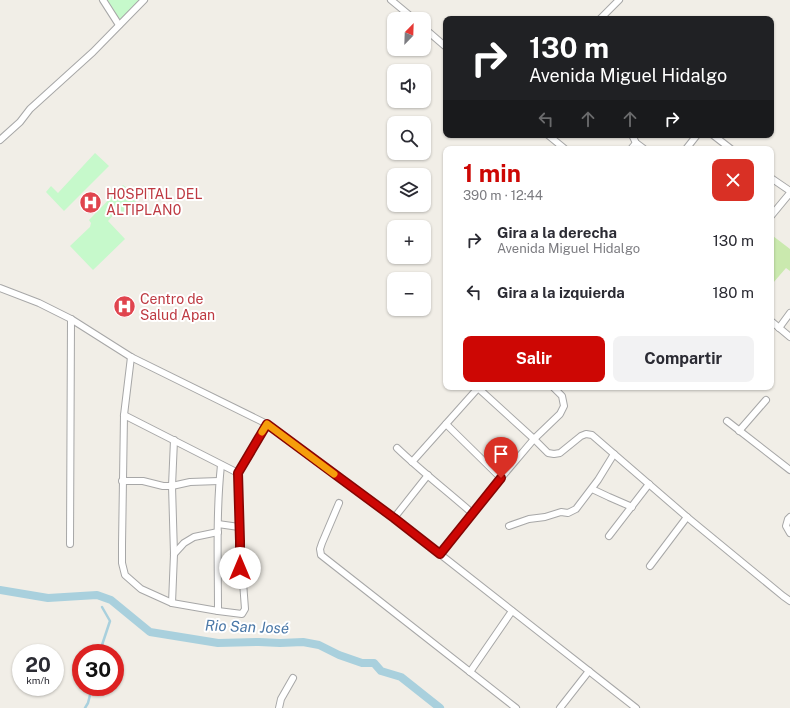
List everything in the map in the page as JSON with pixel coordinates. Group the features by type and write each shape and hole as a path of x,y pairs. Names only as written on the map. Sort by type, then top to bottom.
{"street":[{"path":"103,0 119,25"},
{"path":"0,140 20,122 30,109 93,52 144,0"},
{"path":"391,0 406,12"},
{"path":"603,16 619,0"},
{"path":"431,34 443,44"},
{"path":"552,138 561,146"},
{"path":"634,138 641,146"},
{"path":"688,146 695,138"},
{"path":"717,138 727,146"},
{"path":"633,146 636,142"},
{"path":"774,180 790,192 774,212"},
{"path":"0,288 39,303 71,319 131,356 267,424 394,518 636,708"},
{"path":"779,328 790,313"},
{"path":"70,544 71,319"},
{"path":"774,324 790,337"},
{"path":"131,356 124,416 122,563 125,575 141,589 172,603 242,614 245,609 243,582 240,568 238,473 267,424"},
{"path":"412,462 476,390"},
{"path":"480,390 534,438 548,453 560,453 581,436 592,434 687,517 790,601"},
{"path":"440,554 534,438 560,414 564,406 562,396 556,390"},
{"path":"739,431 766,400"},
{"path":"124,416 238,473"},
{"path":"727,421 790,470"},
{"path":"446,424 501,478"},
{"path":"172,603 174,554 172,486 174,440"},
{"path":"397,448 472,513"},
{"path":"509,526 529,519 545,517 561,512 568,513 576,509 598,480 614,454"},
{"path":"218,611 218,524 221,465"},
{"path":"394,518 428,475"},
{"path":"122,481 143,482 163,486 172,486 190,482 219,481"},
{"path":"609,536 650,484"},
{"path":"592,488 632,507"},
{"path":"339,503 322,543 320,549 321,555 516,708"},
{"path":"650,566 687,517"},
{"path":"790,517 786,526 790,533"},
{"path":"218,524 239,527"},
{"path":"174,554 184,543 194,537 218,532"},
{"path":"470,672 512,611"},
{"path":"560,708 589,671"},
{"path":"278,708 281,699 293,678"}],"green space":[{"path":"104,0 141,0 118,22"},
{"path":"95,153 109,166 64,211 46,192 51,186 58,193"},
{"path":"123,185 139,198 124,213 118,210 108,221 125,239 93,270 70,246 90,227 91,223 89,220"},
{"path":"774,237 790,249 790,271 786,268 774,282"}],"waterway":[{"name":"Rio San José","path":"0,590 48,598 97,595 111,600 150,632 218,643 303,642 319,645 339,655 362,663 374,663 381,671 401,677 440,708"},
{"path":"102,607 110,621 102,644"},
{"path":"85,708 90,696"}],"slow traffic":[{"path":"262,432 267,424 334,474"}],"place":[{"name":"H0SPITAL DEL ALTIPLAN0","path":"90,202"},
{"name":"Centro de Salud Apan","path":"124,307"}],"route":[{"path":"240,568 238,473 267,424 440,554 501,478"}]}
